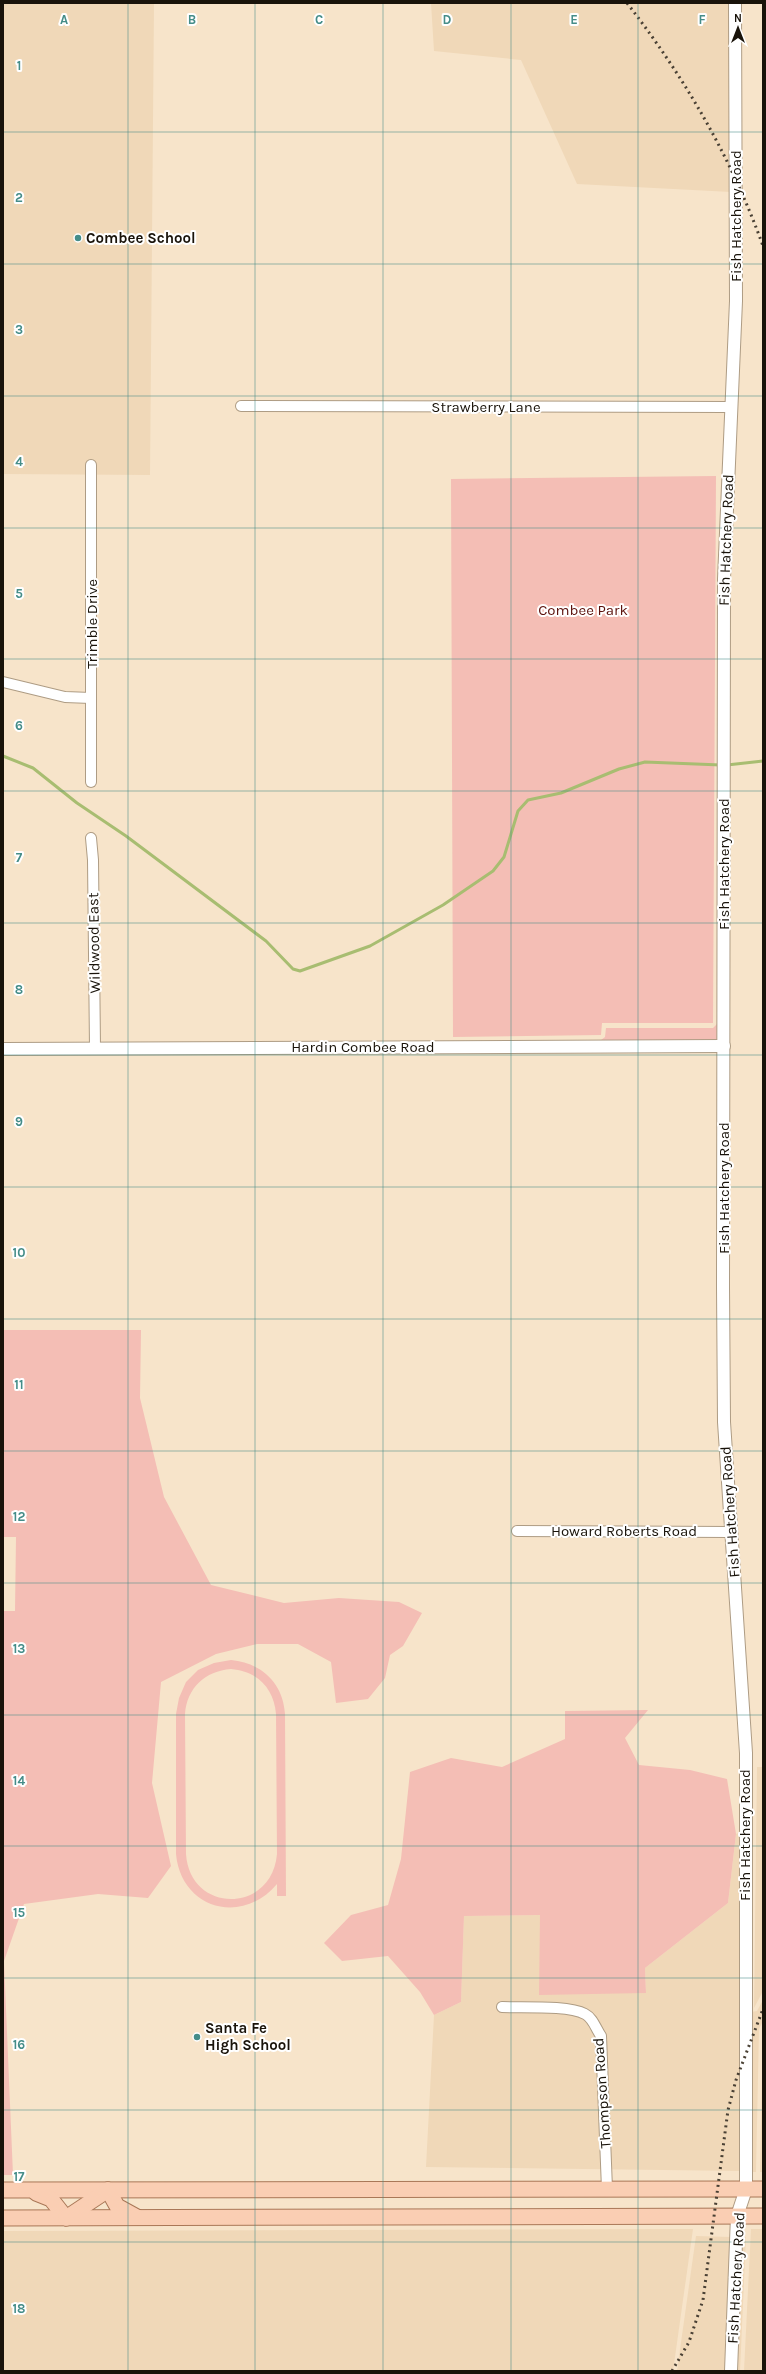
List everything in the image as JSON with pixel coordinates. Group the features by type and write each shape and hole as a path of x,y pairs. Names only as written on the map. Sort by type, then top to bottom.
{"main road":[{"path":"3,2190 607,2190 763,2188"},
{"path":"25,2190 50,2198 66,2218"},
{"path":"108,2190 118,2206 126,2213 140,2218"},
{"path":"66,2218 108,2190"},
{"path":"3,2218 763,2216"}],"street":[{"name":"Fish Hatchery Road","path":"731,2371 737,2216 746,2188 746,1753 742,1670 731,1532 724,1415 724,580 736,301 735,3"},
{"name":"Strawberry Lane","path":"242,406 731,407"},
{"name":"Trimble Drive","path":"91,465 90,698 92,782"},
{"path":"3,682 65,697 90,698"},
{"name":"Wildwood East","path":"91,838 93,860 96,1048"},
{"name":"Hardin Combee Road","path":"3,1049 724,1046"},
{"name":"Howard Roberts Road","path":"517,1531 731,1532"},
{"name":"Thompson Road","path":"502,2007 571,2010 585,2014 592,2020 601,2036 607,2190"}],"shaded area":[{"name":"Combee School","path":"3,3 154,3 150,475 3,474"},
{"path":"431,3 731,3 731,192 577,184 521,60 434,51"},
{"path":"757,1767 763,1767 763,1991 754,2008"},
{"path":"740,1832 740,2171 426,2167 434,2015 461,2002 464,1916 540,1915 646,1993 645,1968 728,1903 736,1834"},
{"path":"763,2000 763,2021 759,2029 756,2172 750,2172 751,2012 757,2011"},
{"path":"763,2030 763,2172 760,2172"},
{"path":"693,2229 673,2371 3,2371 3,2231"},
{"path":"751,2229 763,2229 763,2371 744,2371"},
{"path":"696,2236 731,2237 726,2371 677,2371"},
{"path":"740,2237 746,2237 740,2371 736,2371"}],"green space":[{"name":"Combee Park","path":"716,476 713,1023 602,1023 601,1035 453,1037 451,479"},
{"path":"718,1023 719,1040 459,1042 601,1040 605,1037 606,1028 713,1028"},
{"path":"3,1330 141,1330 140,1398 164,1497 211,1585 284,1603 339,1598 399,1602 422,1613 403,1646 390,1655 385,1678 368,1699 336,1703 331,1662 298,1644 257,1644 216,1654 161,1682 152,1783 171,1866 148,1898 98,1894 24,1904 4,1961 13,2175 3,2175 3,1611 15,1611 16,1537 3,1537"},
{"path":"231,1660 252,1665 261,1670 269,1676 280,1693 285,1714 286,1896 277,1896 277,1884 263,1897 247,1905 231,1907 215,1905 201,1899 189,1888 180,1873 176,1854 176,1714 179,1698 186,1682 198,1670 214,1663","holes":["222,1670 240,1670 249,1673 262,1682 272,1696 275,1705 277,1854 272,1874 261,1888 247,1896 231,1899 215,1896 201,1888 191,1874 186,1854 185,1714 189,1696 199,1682 213,1673"]},
{"path":"648,1710 625,1738 639,1765 690,1770 727,1779 736,1834 728,1903 645,1968 646,1993 539,1995 540,1915 464,1916 461,2002 434,2015 420,1992 388,1956 342,1961 324,1943 351,1915 388,1905 401,1859 410,1772 451,1758 502,1767 565,1739 565,1711"}],"waterway":[{"path":"3,756 33,768 77,803 126,836 266,941 293,969 300,971 370,946 443,905 493,871 504,857 518,811 528,800 561,793 619,769 645,762 721,765"},
{"path":"727,765 763,761"}],"railway":[{"path":"627,3 668,60 705,119 736,181 763,246"},
{"path":"672,2371 689,2342 703,2300 728,2110 736,2080 763,2009"}],"place":[{"name":"Combee School","path":"78,238"},
{"name":"Santa Fe High School","path":"197,2037"}]}
